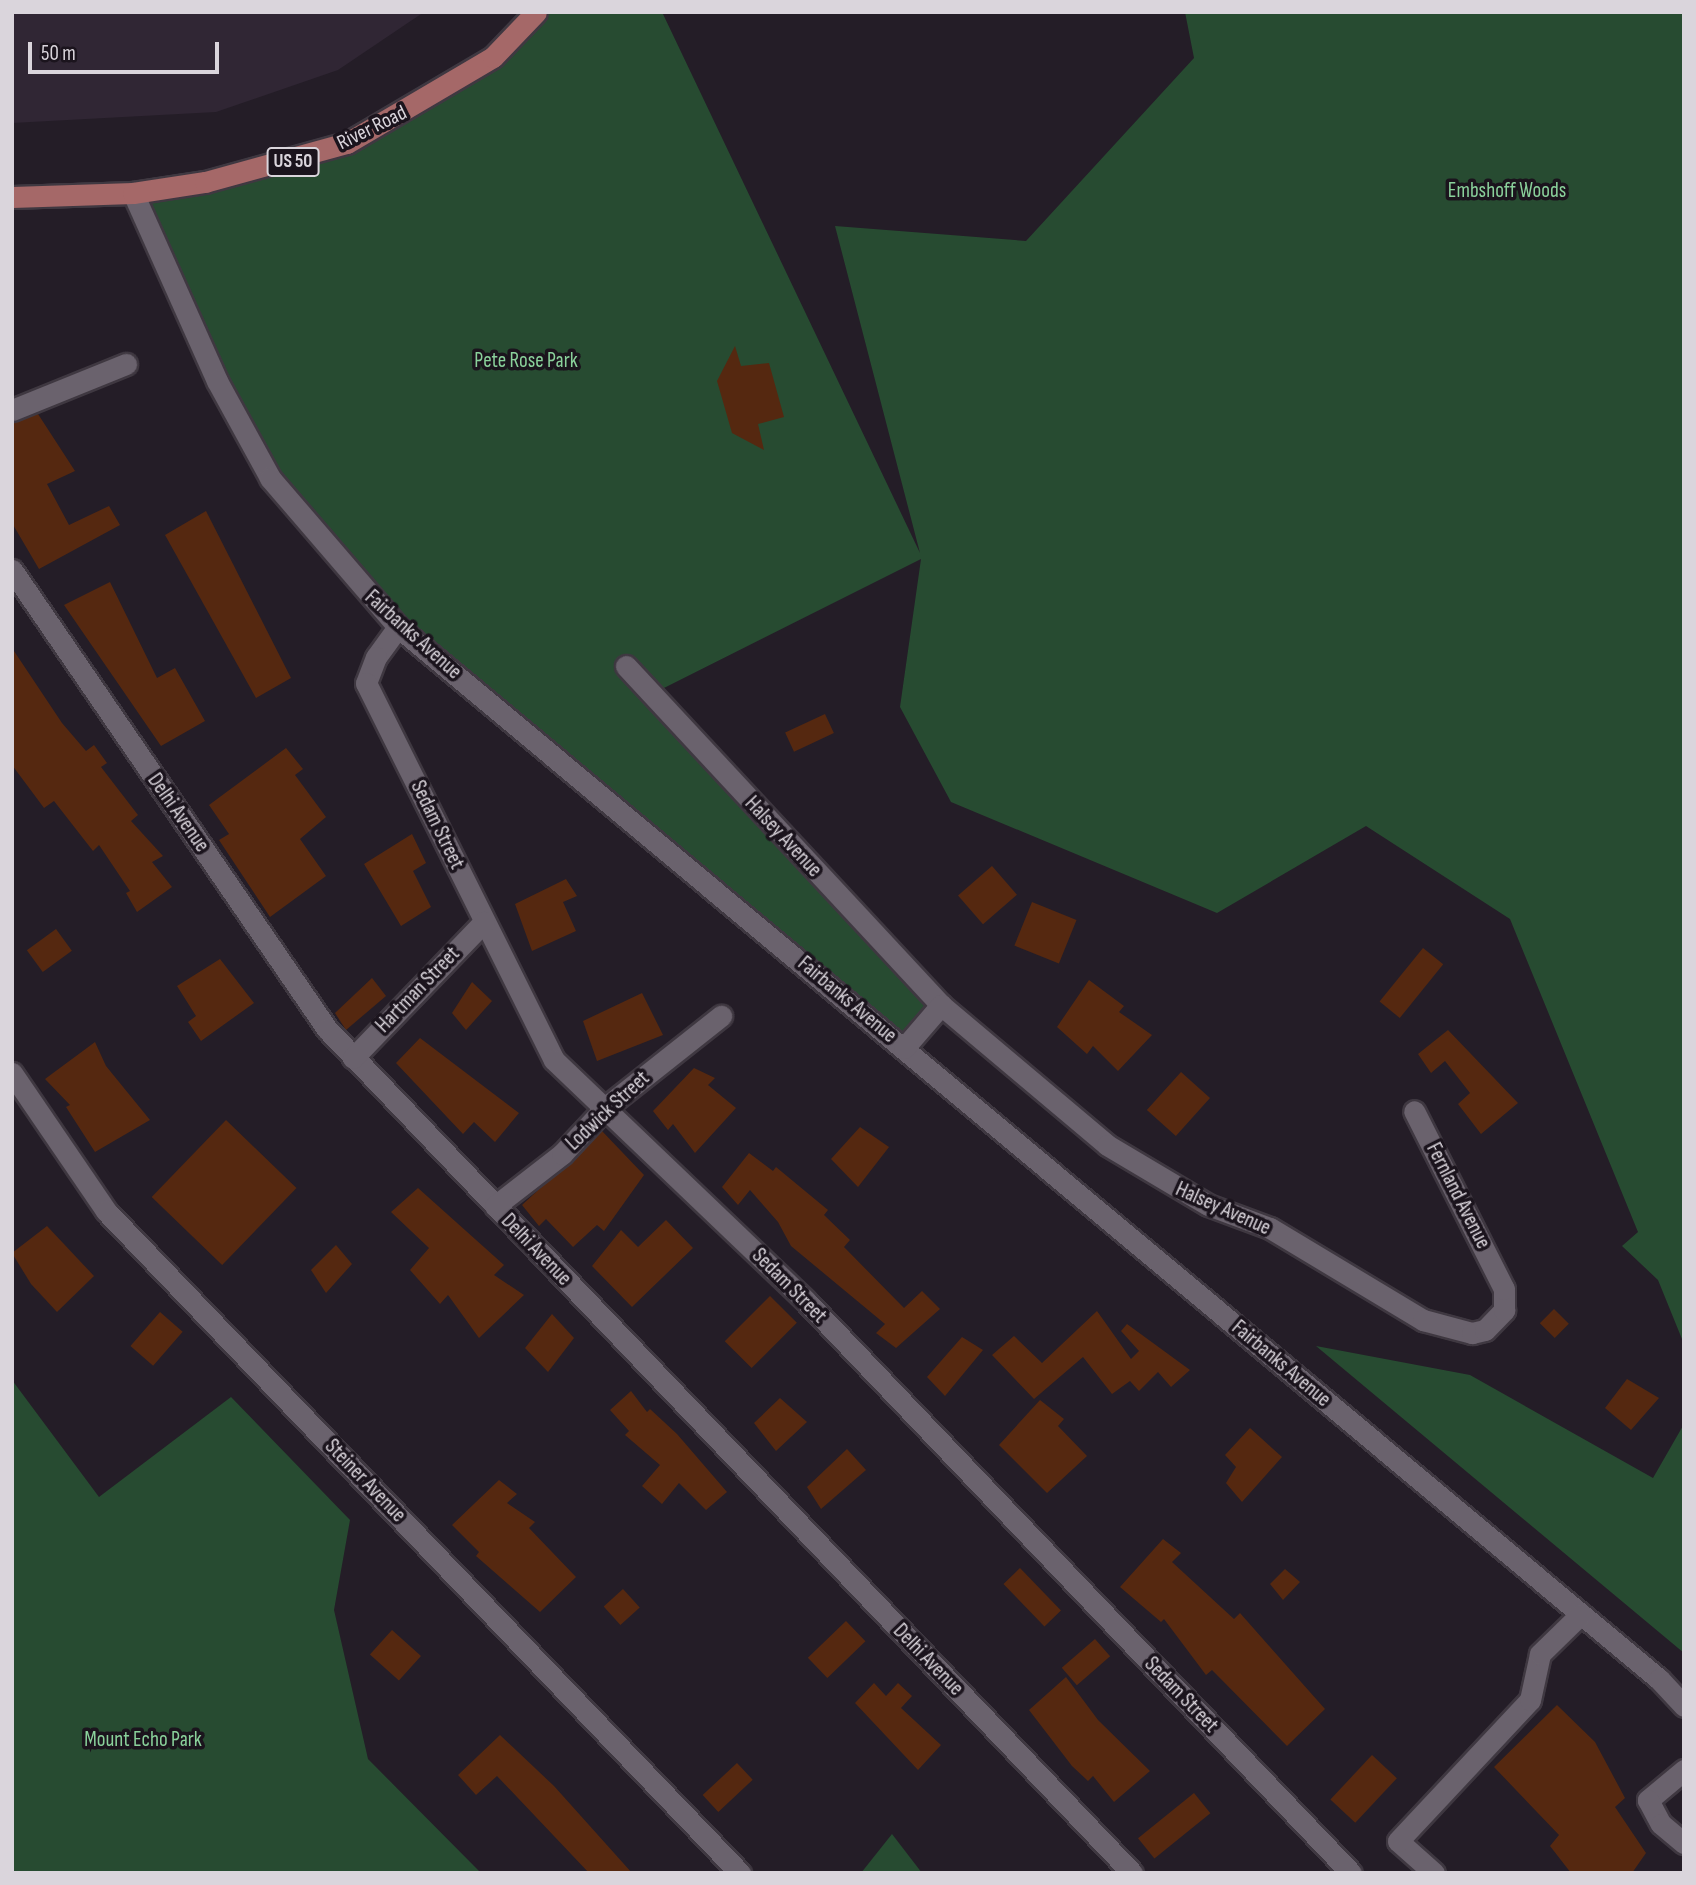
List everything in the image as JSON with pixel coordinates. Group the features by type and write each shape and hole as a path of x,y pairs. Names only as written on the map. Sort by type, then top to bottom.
{"main road":[{"name":"River Road","path":"12,197 133,193 290,163 347,143 493,57 536,12"}],"street":[{"name":"Fairbanks Avenue","path":"133,193 217,382 270,478 320,542 398,627 1581,1614 1684,1706"},
{"path":"12,410 126,364"},
{"name":"Delhi Avenue","path":"12,570 327,1029 1132,1873"},
{"name":"Sedam Street","path":"398,627 376,657 366,683 544,1046 805,1300 1351,1873"},
{"name":"Halsey Avenue","path":"626,666 941,1005 1107,1145 1156,1178 1270,1228 1423,1320 1462,1331 1485,1330 1504,1310 1502,1282"},
{"name":"Hartman Street","path":"353,1058 484,922"},
{"path":"904,1048 941,1005"},
{"name":"Lodwick Street","path":"495,1206 562,1154 606,1107 721,1016"},
{"name":"Steiner Avenue","path":"12,1073 106,1211 740,1873"},
{"name":"Fernland Avenue","path":"1414,1111 1502,1282"},
{"path":"1434,1873 1398,1841 1530,1700 1540,1654 1581,1614"},
{"path":"1684,1770 1648,1800 1661,1824 1684,1843"}],"shaded area":[{"path":"12,12 424,12 338,70 216,112 12,123"}],"green space":[{"path":"536,12 662,12 920,553 835,226 1026,241 1194,58 1185,12 1684,12 1684,1344 1658,1280 1622,1246 1638,1232 1510,919 1366,826 1217,913 951,802 900,707 921,559 652,694 941,1005 904,1048 398,627 270,478 133,193 205,182 412,109"},
{"path":"1316,1346 1470,1375 1653,1478 1684,1424 1684,1653"},
{"name":"Mount Echo Park","path":"12,1380 99,1497 231,1397 350,1520 334,1610 368,1759 481,1873 12,1873"},
{"path":"892,1834 922,1873 861,1873"}],"building":[{"path":"735,346 741,366 769,363 784,417 758,424 764,450 732,433 717,381"},
{"path":"38,414 75,471 47,484 69,525 109,506 120,525 39,569 12,523 12,423"},
{"path":"206,511 291,678 256,698 165,535"},
{"path":"110,582 157,678 175,668 205,721 161,746 64,605"},
{"path":"12,648 62,723 86,751 94,745 107,763 101,767 138,815 131,821 163,856 152,862 172,887 137,912 126,893 130,891 99,845 93,851 54,801 44,808 12,765"},
{"path":"825,714 834,733 794,752 785,733"},
{"path":"286,748 303,769 295,775 326,817 300,839 326,876 270,917 219,840 229,834 209,805"},
{"path":"412,834 426,863 413,871 431,907 401,926 364,864"},
{"path":"992,866 1017,895 983,924 958,896"},
{"path":"566,879 577,896 563,902 576,931 532,951 515,904"},
{"path":"1032,902 1077,920 1059,964 1014,946"},
{"path":"56,929 72,951 43,972 27,950"},
{"path":"1423,948 1443,964 1400,1018 1380,1002"},
{"path":"220,959 254,1003 201,1041 188,1022 196,1016 177,986"},
{"path":"372,978 386,996 346,1030 335,1013"},
{"path":"1089,980 1124,1006 1119,1012 1152,1035 1118,1071 1093,1046 1087,1054 1057,1027"},
{"path":"472,982 492,1001 466,1030 452,1013"},
{"path":"642,993 663,1035 597,1061 583,1021"},
{"path":"1448,1030 1518,1103 1481,1134 1458,1104 1470,1093 1445,1061 1431,1073 1418,1054"},
{"path":"420,1038 519,1113 495,1142 474,1122 463,1134 396,1063"},
{"path":"95,1042 106,1066 150,1120 95,1152 66,1107 70,1105 45,1079"},
{"path":"694,1068 715,1078 708,1085 736,1108 695,1153 673,1124 668,1130 653,1111"},
{"path":"1181,1072 1210,1098 1176,1136 1147,1110"},
{"path":"226,1120 296,1188 222,1265 152,1197"},
{"path":"860,1127 889,1147 858,1187 831,1159"},
{"path":"602,1131 644,1175 604,1231 597,1225 573,1247 546,1219 539,1226 522,1205"},
{"path":"749,1153 773,1171 776,1167 828,1210 824,1215 850,1240 844,1247 904,1308 922,1291 940,1309 896,1348 876,1333 885,1324 791,1246 778,1222 750,1190 738,1205 722,1187"},
{"path":"418,1188 504,1265 494,1275 524,1295 479,1338 448,1295 440,1304 410,1270 429,1248 391,1212"},
{"path":"666,1220 693,1248 632,1307 592,1266 621,1230 638,1247"},
{"path":"47,1226 94,1276 57,1312 31,1284 12,1253"},
{"path":"336,1245 352,1264 326,1293 311,1270"},
{"path":"770,1296 797,1323 752,1368 725,1341"},
{"path":"1554,1309 1569,1324 1555,1338 1540,1323"},
{"path":"1097,1311 1131,1359 1139,1351 1121,1331 1127,1324 1190,1370 1171,1387 1158,1372 1139,1391 1130,1381 1112,1394 1083,1357 1034,1399 992,1355 1014,1336 1042,1363"},
{"path":"160,1312 183,1332 153,1366 130,1346"},
{"path":"552,1314 574,1338 548,1372 525,1348"},
{"path":"962,1337 983,1350 945,1396 927,1377"},
{"path":"1627,1379 1659,1398 1631,1430 1605,1408"},
{"path":"631,1391 647,1412 650,1409 677,1434 727,1492 706,1510 679,1483 662,1504 642,1486 660,1465 625,1435 629,1431 610,1410"},
{"path":"780,1398 807,1422 776,1451 754,1423"},
{"path":"1040,1400 1064,1419 1058,1426 1087,1456 1047,1493 999,1445"},
{"path":"1250,1428 1282,1457 1242,1502 1226,1483 1236,1467 1225,1455"},
{"path":"847,1449 866,1470 821,1509 807,1487"},
{"path":"499,1480 517,1494 507,1503 535,1522 529,1528 576,1577 540,1612 476,1556 479,1552 452,1525"},
{"path":"1163,1539 1181,1553 1172,1562 1234,1619 1240,1613 1325,1709 1287,1746 1212,1670 1206,1675 1164,1619 1161,1622 1120,1587"},
{"path":"1020,1568 1061,1610 1044,1626 1003,1584"},
{"path":"1285,1569 1300,1582 1283,1600 1270,1584"},
{"path":"623,1589 640,1608 620,1625 604,1606"},
{"path":"846,1621 865,1641 827,1678 808,1658"},
{"path":"392,1630 421,1656 399,1681 370,1655"},
{"path":"1095,1639 1110,1656 1077,1685 1062,1668"},
{"path":"1066,1677 1098,1720 1150,1771 1114,1802 1093,1776 1088,1781 1072,1766 1029,1710"},
{"path":"874,1683 886,1696 898,1683 912,1696 901,1708 941,1745 918,1770 855,1703"},
{"path":"1557,1705 1595,1742 1625,1798 1615,1807 1646,1853 1632,1873 1571,1873 1550,1846 1559,1835 1494,1767"},
{"path":"500,1735 554,1786 632,1873 589,1873 497,1776 476,1795 458,1775"},
{"path":"1372,1755 1397,1778 1355,1823 1330,1800"},
{"path":"737,1763 753,1780 718,1812 703,1795"},
{"path":"1194,1793 1210,1813 1154,1859 1138,1838"}],"park label":[{"name":"Embshoff Woods","path":"1507,191"},
{"name":"Pete Rose Park","path":"526,361"}]}
